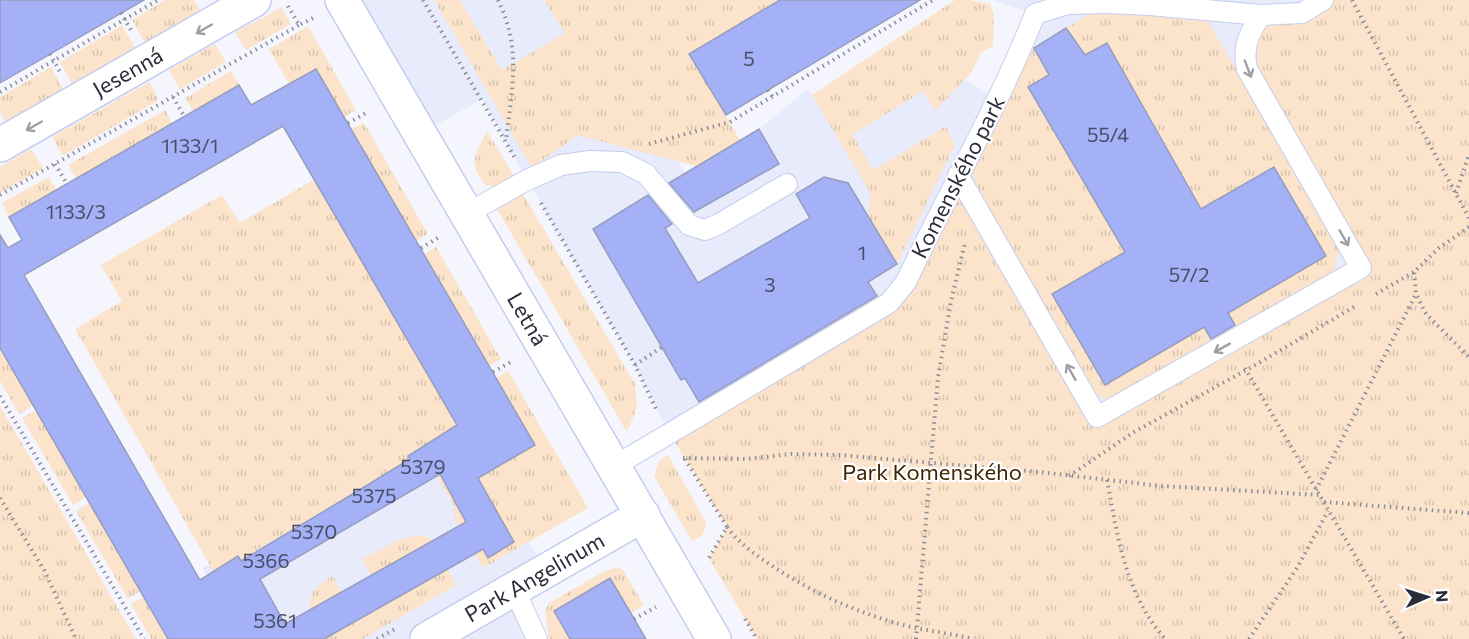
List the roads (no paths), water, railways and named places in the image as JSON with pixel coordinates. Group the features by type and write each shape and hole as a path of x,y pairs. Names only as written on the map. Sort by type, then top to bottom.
{"street":[{"name":"Jesenná","path":"0,145 254,0"},
{"name":"Letná","path":"342,0 714,639"},
{"name":"Park Angelinum","path":"427,639 643,515"}],"lane":[{"path":"1298,6 1323,0"},
{"name":"Komenského park","path":"613,467 889,303 906,282 1007,80 1031,7 1109,3 1261,15 1298,6"},
{"path":"958,175 1097,417 1361,268 1247,69 1244,48 1261,15"},
{"path":"466,214 527,180 561,165 590,161 622,162 646,174 689,225 705,230 787,184"},
{"path":"514,589 537,639"}],"park label":[{"name":"Park Komenského","path":"932,472"}]}
